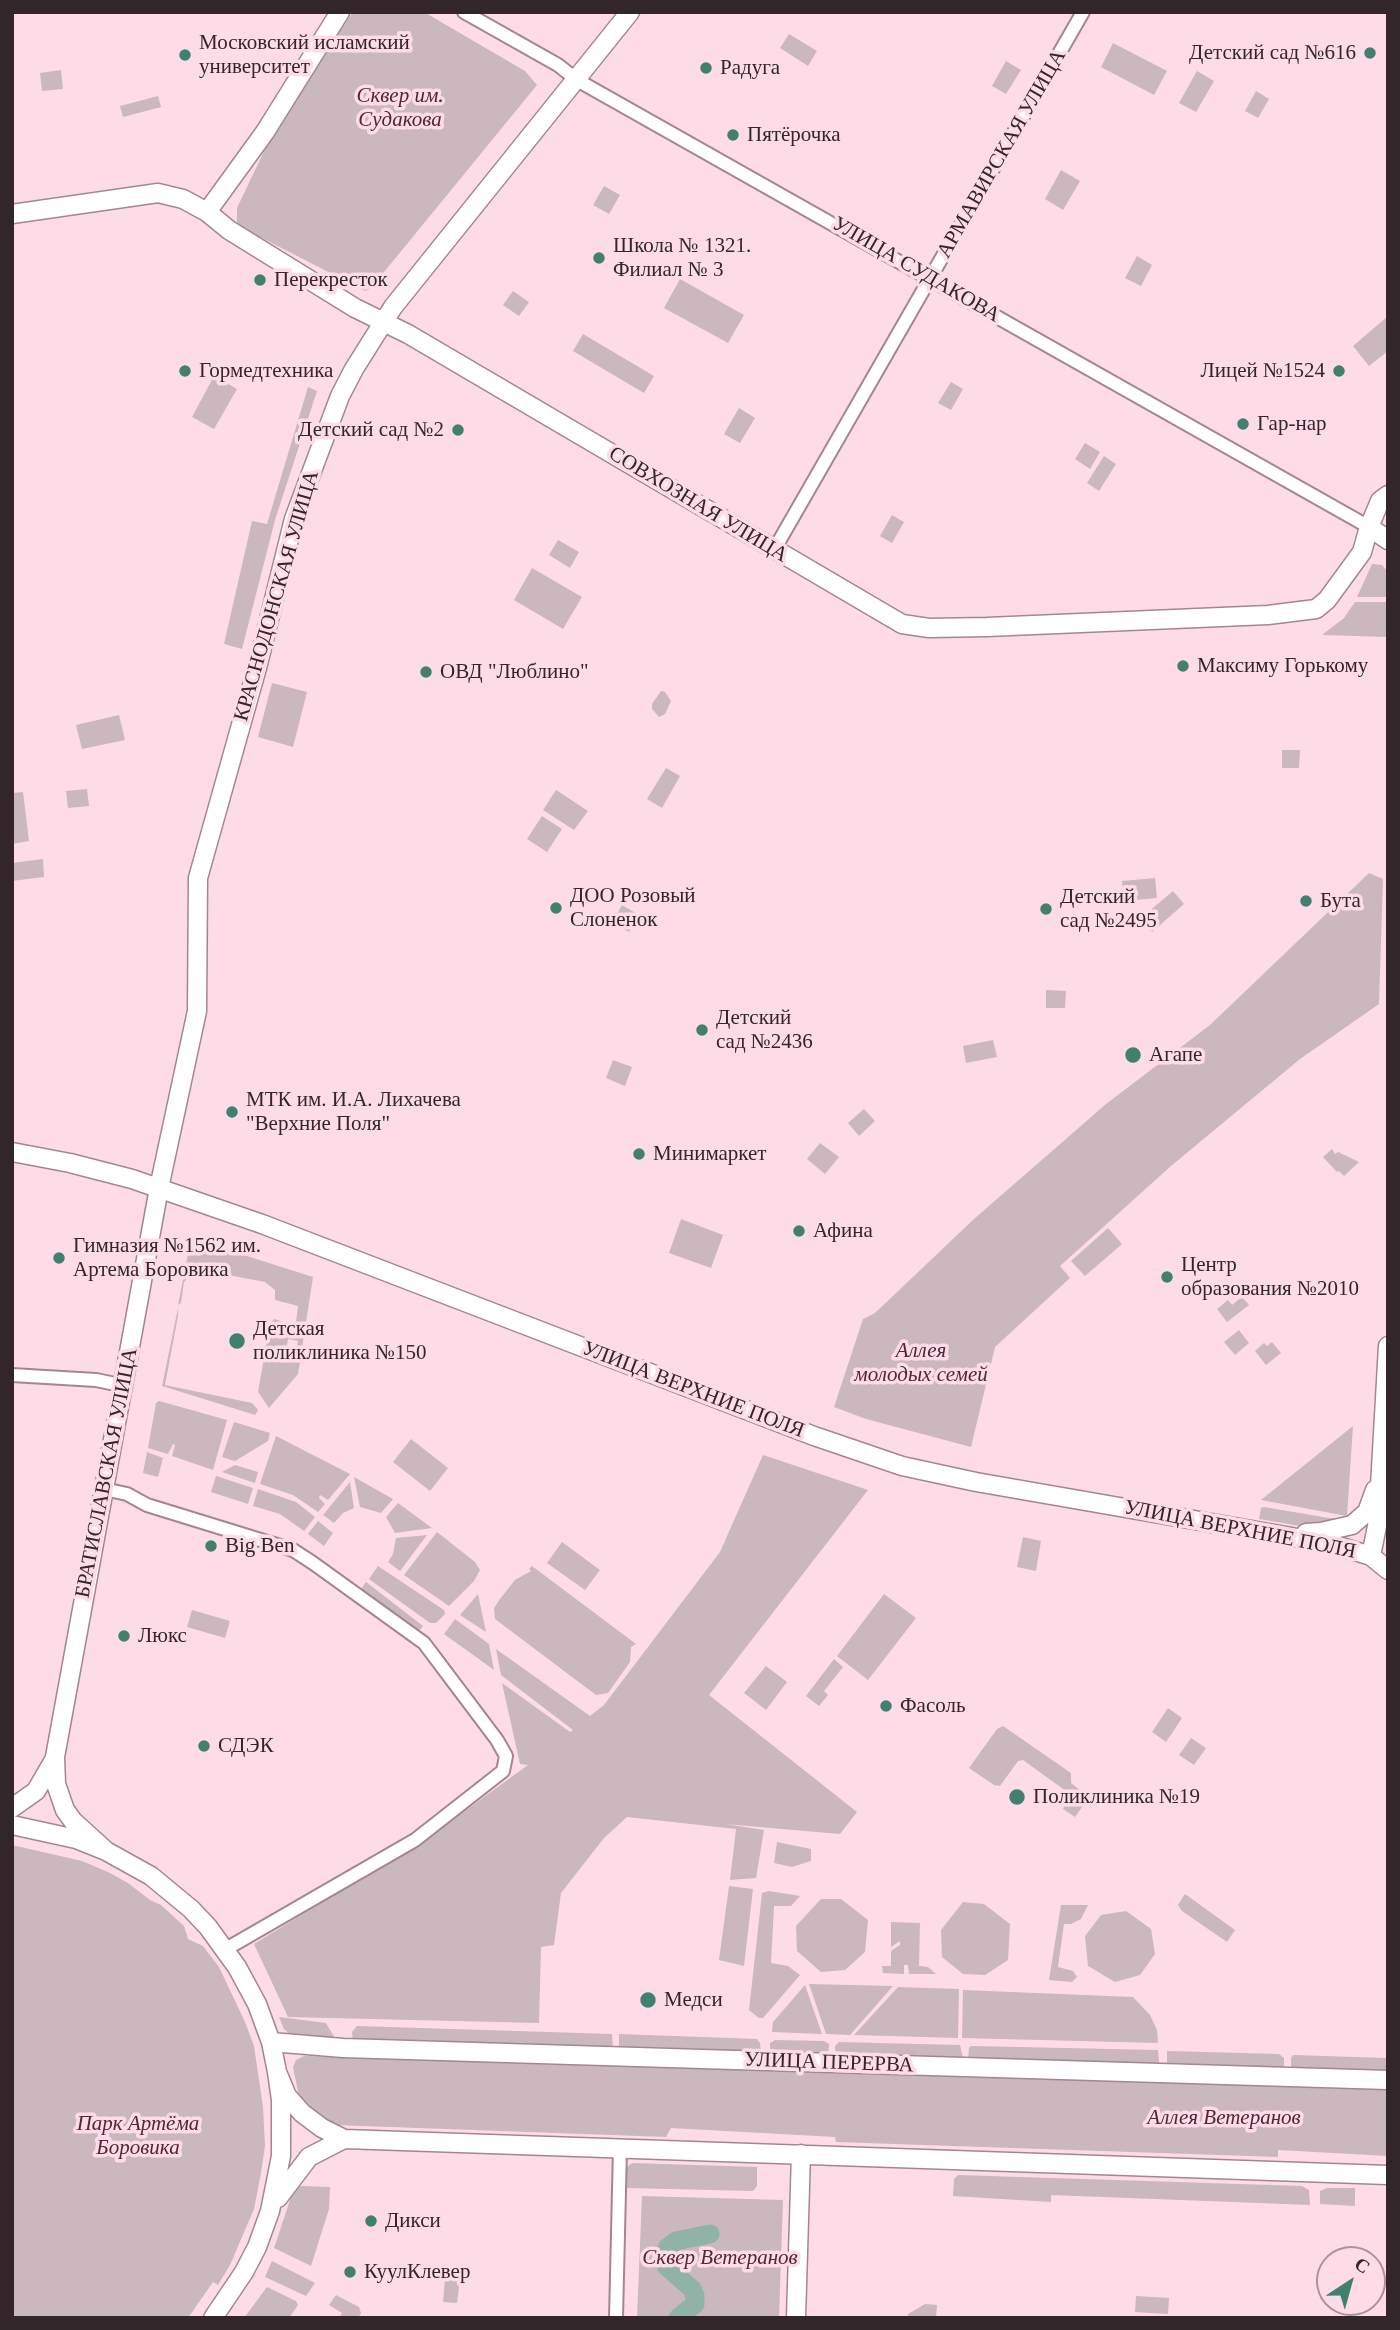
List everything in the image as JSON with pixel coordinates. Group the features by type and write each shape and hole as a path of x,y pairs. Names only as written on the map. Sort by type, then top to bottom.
{"main road":[{"path":"207,212 265,132 340,12"},
{"name":"КРАСНОДОНСКАЯ УЛИЦА","path":"159,1188 197,1011 198,878 257,668 294,519 340,396 393,307 630,12"},
{"name":"СОВХОЗНАЯ УЛИЦА","path":"12,214 158,192 183,199 355,308 408,334 902,624 929,628 987,627 1268,615 1315,610 1327,600 1362,552 1368,527 1380,501 1388,495"},
{"path":"1368,527 1388,540"},
{"name":"УЛИЦА ВЕРХНИЕ ПОЛЯ","path":"12,1152 70,1163 159,1188 351,1258 814,1436 902,1466 976,1482 1332,1544 1371,1556 1388,1570"},
{"name":"БРАТИСЛАВСКАЯ УЛИЦА","path":"106,1851 65,1810 56,1784 55,1757 125,1386 159,1188"},
{"path":"1371,1556 1384,1463 1388,1346"},
{"path":"1274,1533 1321,1532 1352,1525 1367,1512 1384,1463"},
{"path":"1371,1556 1388,1539"},
{"name":"БРАТИСЛАВСКАЯ УЛИЦА","path":"12,1808 36,1791 55,1757"},
{"name":"БРАТИСЛАВСКАЯ УЛИЦА","path":"12,1825 45,1830 106,1851 140,1869 171,1891 208,1927 226,1949 252,1994 271,2042 278,2072 281,2156 270,2211 244,2272 213,2318"},
{"name":"УЛИЦА ПЕРЕРВА","path":"271,2042 379,2049 1388,2080"},
{"path":"278,2072 287,2096 302,2113 322,2128 344,2138 1388,2175"},
{"path":"270,2211 309,2157 344,2138"},
{"path":"796,2318 801,2154"}],"street":[{"name":"УЛИЦА СУДАКОВА","path":"464,12 558,65 577,80 1368,527"},
{"name":"АРМАВИРСКАЯ УЛИЦА","path":"774,550 1083,12"},
{"path":"12,1375 84,1379 125,1386"},
{"path":"104,1489 127,1494 147,1505 293,1550 313,1563 424,1643 497,1740 506,1756 503,1771 415,1840 226,1949"},
{"path":"616,2318 620,2148"}],"green space":[{"name":"Сквер им. Судакова","path":"353,12 424,12 525,71 537,85 371,288 365,291 237,225 237,208 277,124"},
{"path":"789,34 817,51 808,66 780,48"},
{"path":"1113,43 1167,71 1154,95 1101,67"},
{"path":"1006,61 1021,70 1006,94 992,86"},
{"path":"61,70 63,89 42,91 40,73"},
{"path":"1197,71 1214,81 1196,112 1179,103"},
{"path":"1256,91 1269,99 1258,118 1245,111"},
{"path":"158,96 161,107 123,117 120,106"},
{"path":"1061,170 1080,181 1063,210 1045,199"},
{"path":"604,186 620,195 609,214 593,205"},
{"path":"1137,256 1152,265 1141,286 1125,278"},
{"path":"680,279 744,315 728,343 664,308"},
{"path":"513,291 529,302 519,316 503,305"},
{"path":"1388,316 1388,351 1369,366 1353,346"},
{"path":"583,334 654,376 644,393 573,351"},
{"path":"214,376 237,389 214,429 192,417"},
{"path":"951,382 963,389 951,410 938,403"},
{"path":"308,387 317,391 275,520 242,649 224,644 252,521 267,524"},
{"path":"739,408 755,418 740,443 724,434"},
{"path":"1085,443 1100,452 1090,469 1075,459"},
{"path":"1104,456 1116,464 1099,491 1087,483"},
{"path":"892,515 904,522 892,543 880,536"},
{"path":"558,540 579,552 570,568 549,555"},
{"path":"1372,564 1382,565 1388,572 1388,597 1357,597"},
{"path":"532,568 582,597 563,629 514,600"},
{"path":"1355,602 1388,602 1388,637 1322,635 1344,618"},
{"path":"272,683 307,692 293,747 258,737"},
{"path":"661,691 665,692 671,701 665,714 659,717 652,709 652,704"},
{"path":"119,715 125,740 82,749 76,725"},
{"path":"1282,750 1300,750 1299,768 1282,768"},
{"path":"666,768 680,776 662,808 647,799"},
{"path":"87,789 89,806 68,808 66,791"},
{"path":"556,790 588,811 574,830 543,810"},
{"path":"23,792 29,841 12,844 12,793"},
{"path":"542,816 562,829 547,852 527,839"},
{"path":"43,859 44,877 12,881 12,863"},
{"name":"Аллея молодых семей","path":"1369,873 1383,879 1379,1004 1300,1059 1171,1166 1060,1266 1070,1278 995,1347 971,1447 866,1419 834,1407 863,1319 875,1313 974,1219 1106,1104 1210,1025"},
{"path":"1155,878 1157,898 1124,901 1122,881"},
{"path":"1173,891 1184,904 1152,932 1141,918"},
{"path":"622,905 639,915 629,932 612,923"},
{"path":"1046,990 1066,991 1065,1008 1046,1008"},
{"path":"993,1040 997,1057 966,1063 963,1046"},
{"path":"613,1060 632,1067 625,1086 606,1078"},
{"path":"864,1109 875,1121 859,1136 848,1123"},
{"path":"820,1143 839,1157 825,1174 807,1159"},
{"path":"1332,1149 1335,1154 1338,1152 1359,1162 1344,1176 1323,1157"},
{"path":"681,1219 723,1235 711,1268 669,1253"},
{"path":"1108,1228 1122,1244 1085,1276 1071,1261"},
{"path":"199,1243 313,1277 298,1374 269,1408 258,1392 264,1358 295,1360 298,1341 288,1339 284,1352 269,1349 266,1347 270,1324 274,1319 291,1324 296,1322 298,1306 275,1300 275,1290 265,1282 201,1270 192,1273 184,1282 181,1303 178,1305 189,1249"},
{"path":"1242,1297 1249,1305 1227,1322 1217,1309 1228,1300 1232,1305"},
{"path":"178,1308 165,1385 252,1403 258,1410 255,1415 162,1386"},
{"path":"1239,1330 1249,1343 1235,1355 1224,1342"},
{"path":"1272,1342 1281,1353 1266,1365 1255,1351 1264,1343 1267,1346"},
{"path":"159,1401 227,1420 213,1470 172,1456 173,1444 168,1454 148,1448 156,1403"},
{"path":"234,1422 270,1433 268,1441 235,1461 222,1457"},
{"path":"1353,1426 1347,1516 1261,1500"},
{"path":"276,1436 350,1474 328,1500 320,1495 319,1498 325,1504 318,1512 293,1495 260,1484"},
{"path":"411,1439 448,1468 430,1491 393,1462"},
{"path":"147,1452 163,1458 158,1477 143,1473"},
{"path":"763,1455 868,1490 709,1695 857,1812 840,1834 725,1824 764,1830 756,1878 730,1880 736,1829 627,1817 604,1838 561,1893 554,1945 541,1947 539,2023 288,2017 254,1944 433,1834 528,1765 520,1764 502,1683 570,1732 573,1730 501,1675 496,1649 590,1716 604,1705 720,1552"},
{"path":"235,1465 258,1472 255,1483 222,1472"},
{"path":"216,1476 253,1488 248,1504 211,1492"},
{"path":"354,1477 393,1499 381,1513 360,1507"},
{"path":"350,1482 354,1508 343,1513 334,1523 323,1515"},
{"path":"258,1489 296,1502 315,1517 304,1531 280,1514 253,1506"},
{"path":"398,1503 432,1528 395,1533 386,1517"},
{"path":"1261,1508 1335,1519 1334,1526 1300,1526 1259,1519"},
{"path":"318,1521 333,1533 324,1546 308,1534"},
{"path":"437,1532 475,1562 480,1570 474,1581 449,1606 404,1575"},
{"path":"427,1535 400,1571 388,1562 393,1554 396,1538"},
{"path":"1023,1537 1041,1541 1036,1571 1017,1567"},
{"path":"562,1542 600,1570 585,1590 547,1563"},
{"path":"378,1566 444,1610 445,1614 436,1623 430,1623 369,1579"},
{"path":"532,1566 636,1644 631,1647 630,1662 608,1693 596,1695 495,1619 494,1608 500,1599 515,1580 531,1571 529,1569"},
{"path":"366,1582 423,1626 418,1632 361,1589"},
{"path":"478,1594 486,1632 460,1615"},
{"path":"884,1594 916,1618 868,1680 837,1656"},
{"path":"192,1610 230,1621 225,1638 187,1627"},
{"path":"455,1619 489,1644 494,1670 444,1634"},
{"path":"834,1659 843,1667 824,1691 828,1695 819,1706 806,1696"},
{"path":"766,1666 787,1682 766,1710 744,1693"},
{"path":"1168,1708 1182,1718 1166,1742 1152,1732"},
{"path":"1003,1726 1071,1773 1071,1783 1085,1794 1087,1800 1075,1817 1063,1809 1070,1794 1023,1760 1018,1761 1000,1786 994,1785 969,1768 997,1729"},
{"path":"1191,1738 1206,1748 1194,1765 1179,1755"},
{"path":"777,1842 811,1849 811,1861 792,1867 774,1863"},
{"name":"Парк Артёма Боровика","path":"12,1845 82,1861 128,1883 161,1905 184,1926 188,1939 203,1946 219,1967 254,2046 263,2107 265,2146 254,2209 230,2265 218,2285 213,2282 188,2318 12,2318"},
{"path":"729,1886 753,1889 744,1966 719,1960"},
{"path":"769,1891 800,1896 791,1906 774,1906 771,1963 788,1966 800,1975 763,2018 759,2018 749,2010 762,1893"},
{"path":"1185,1894 1235,1930 1227,1942 1182,1911 1178,1905"},
{"path":"821,1899 841,1899 868,1920 865,1952 845,1970 821,1972 797,1951 796,1926"},
{"path":"963,1902 984,1904 1010,1924 1008,1960 985,1975 963,1974 942,1957 941,1930"},
{"path":"1061,1905 1088,1905 1081,1919 1064,1924 1058,1967 1073,1971 1077,1977 1072,1982 1049,1980"},
{"path":"1126,1911 1151,1929 1155,1954 1140,1975 1115,1982 1088,1966 1085,1936 1101,1915"},
{"path":"891,1922 920,1923 919,1966 928,1967 936,1974 909,1974 908,1965 904,1965 904,1974 883,1973 882,1966 891,1966 891,1951 900,1945 900,1941 891,1947"},
{"path":"809,1984 893,1986 850,2035 826,2034"},
{"path":"805,1985 822,2034 772,2032 773,2022"},
{"path":"898,1987 959,1989 958,2038 854,2035"},
{"path":"963,1990 1133,1997 1150,2015 1157,2030 1158,2043 962,2038"},
{"path":"279,2017 326,2023 336,2040 293,2037 284,2029"},
{"path":"357,2026 612,2034 613,2051 353,2042 352,2032"},
{"path":"619,2034 757,2039 761,2053 619,2051"},
{"path":"775,2040 824,2041 829,2044 828,2057 770,2055 770,2043"},
{"path":"839,2042 960,2045 963,2058 836,2057 835,2046"},
{"path":"971,2046 1158,2050 1159,2063 968,2060"},
{"path":"1167,2051 1279,2054 1284,2058 1284,2069 1167,2066"},
{"path":"1293,2055 1387,2058 1387,2073 1291,2070"},
{"name":"Аллея Ветеранов","path":"304,2056 1388,2082 1388,2156 1278,2150 1278,2157 836,2142 835,2137 671,2128 666,2137 335,2125 317,2120 299,2096 293,2067 296,2060"},
{"path":"632,2163 757,2167 757,2186 753,2191 627,2188 626,2168"},
{"path":"958,2175 1302,2186 1309,2190 1310,2205 1051,2195 1051,2202 953,2196 954,2179"},
{"path":"330,2187 329,2209 311,2266 274,2248 294,2188"},
{"path":"1327,2188 1355,2188 1355,2206 1320,2204 1320,2191"},
{"name":"Сквер Ветеранов","path":"642,2196 783,2200 779,2318 637,2318"},
{"path":"272,2261 315,2283 306,2296 265,2277"},
{"path":"445,2278 460,2279 457,2303 443,2302"},
{"path":"267,2287 296,2301 298,2305 289,2318 244,2318"},
{"path":"336,2295 359,2307 361,2313 358,2318 339,2318 342,2313 329,2305"},
{"path":"1136,2296 1169,2298 1168,2314 1135,2312"},
{"path":"925,2304 937,2305 936,2318 908,2318 908,2314"}],"waterway":[{"path":"678,2318 695,2304 695,2296 692,2289 666,2266 664,2259 667,2248 676,2241 710,2234"}],"place":[{"name":"Детский сад №616","path":"1370,53"},
{"name":"Московский исламский университет","path":"185,55"},
{"name":"Радуга","path":"706,68"},
{"name":"Пятёрочка","path":"733,135"},
{"name":"Школа № 1321. Филиал № 3","path":"599,258"},
{"name":"Перекресток","path":"260,280"},
{"name":"Гормедтехника","path":"185,371"},
{"name":"Лицей №1524","path":"1339,371"},
{"name":"Гар-нар","path":"1243,424"},
{"name":"Детский сад №2","path":"458,430"},
{"name":"Максиму Горькому","path":"1183,666"},
{"name":"ОВД \"Люблино\"","path":"426,672"},
{"name":"Бута","path":"1306,901"},
{"name":"ДОО Розовый Слоненок","path":"556,908"},
{"name":"Детский сад №2495","path":"1046,909"},
{"name":"Детский сад №2436","path":"702,1030"},
{"name":"Агапе","path":"1133,1055"},
{"name":"МТК им. И.А. Лихачева \"Верхние Поля\"","path":"232,1112"},
{"name":"Минимаркет","path":"639,1154"},
{"name":"Афина","path":"799,1231"},
{"name":"Гимназия №1562 им. Артема Боровика","path":"59,1258"},
{"name":"Центр образования №2010","path":"1167,1277"},
{"name":"Детская поликлиника №150","path":"237,1341"},
{"name":"Big Ben","path":"211,1546"},
{"name":"Люкс","path":"124,1636"},
{"name":"Фасоль","path":"886,1706"},
{"name":"СДЭК","path":"204,1746"},
{"name":"Поликлиника №19","path":"1017,1797"},
{"name":"Медси","path":"648,2000"},
{"name":"Дикси","path":"371,2221"},
{"name":"КуулКлевер","path":"350,2272"}]}
